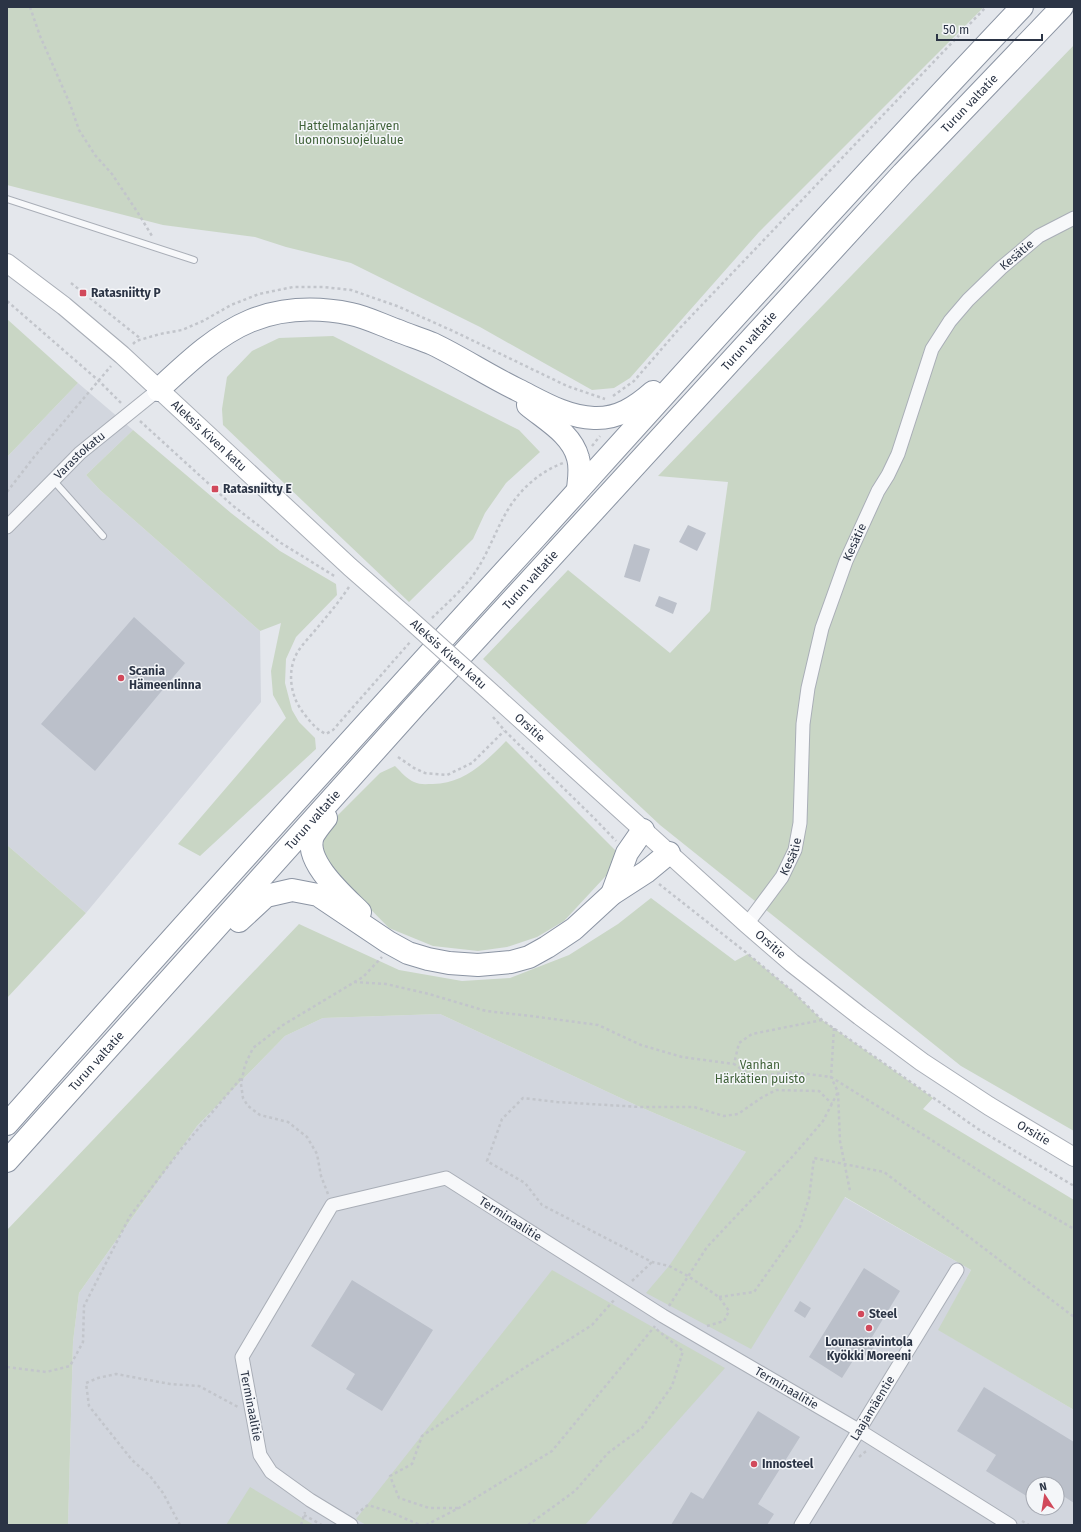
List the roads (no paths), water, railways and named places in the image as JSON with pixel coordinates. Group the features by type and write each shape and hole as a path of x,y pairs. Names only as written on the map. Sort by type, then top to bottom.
{"highway":[{"name":"Turun valtatie","path":"7,1124 188,920 703,351 845,196 1022,7"},
{"name":"Turun valtatie","path":"7,1160 415,706 898,179 1062,7"},
{"path":"158,390 184,365 224,335 250,321 282,312 312,309 352,314 433,344 492,377 555,408 577,416 595,418 609,417 636,407 703,351"},
{"path":"492,377 566,436 574,447 578,457 580,472 578,489"},
{"path":"391,944 331,882 318,866 312,846 313,836 332,809 415,706"},
{"path":"612,894 627,853 643,830"},
{"path":"47,1117 73,1097 128,1045 241,918 266,896 292,890 318,895 391,944 408,953 449,963 478,966 511,962 529,956 547,947 574,929 612,894 646,872 669,853"}],"main road":[{"name":"Aleksis Kiven katu","path":"7,263 64,306 122,355 350,567 406,616 492,704"},
{"name":"Orsitie","path":"492,704 643,830 792,963 922,1062 989,1106 1074,1157"}],"street":[{"name":"Kesätie","path":"747,924 782,877 795,850 800,823 803,724 808,688 822,628 846,561 878,491 898,454 932,349 950,321 968,300 1001,268 1039,236 1074,218"},
{"name":"Varastokatu","path":"7,527 80,453 158,390"},
{"name":"Terminaalitie","path":"348,1523 310,1500 272,1472 260,1455 242,1357 332,1205 446,1178 663,1316 860,1431 1010,1525"},
{"name":"Laajamäentie","path":"801,1525 860,1431 957,1270"}],"lane":[{"path":"7,199 194,260"},
{"path":"53,480 103,536"}],"place":[{"name":"Ratasniitty P","path":"83,293"},
{"name":"Ratasniitty E","path":"215,489"},
{"name":"Scania Hämeenlinna","path":"121,678"},
{"name":"Steel","path":"861,1314"},
{"name":"Lounasravintola Kyökki Moreeni","path":"869,1328"},
{"name":"Innosteel","path":"754,1464"}],"park label":[{"name":"Hattelmalanjärven luonnonsuojelualue","path":"349,133"},
{"name":"Vanhan Härkätien puisto","path":"760,1072"}]}
